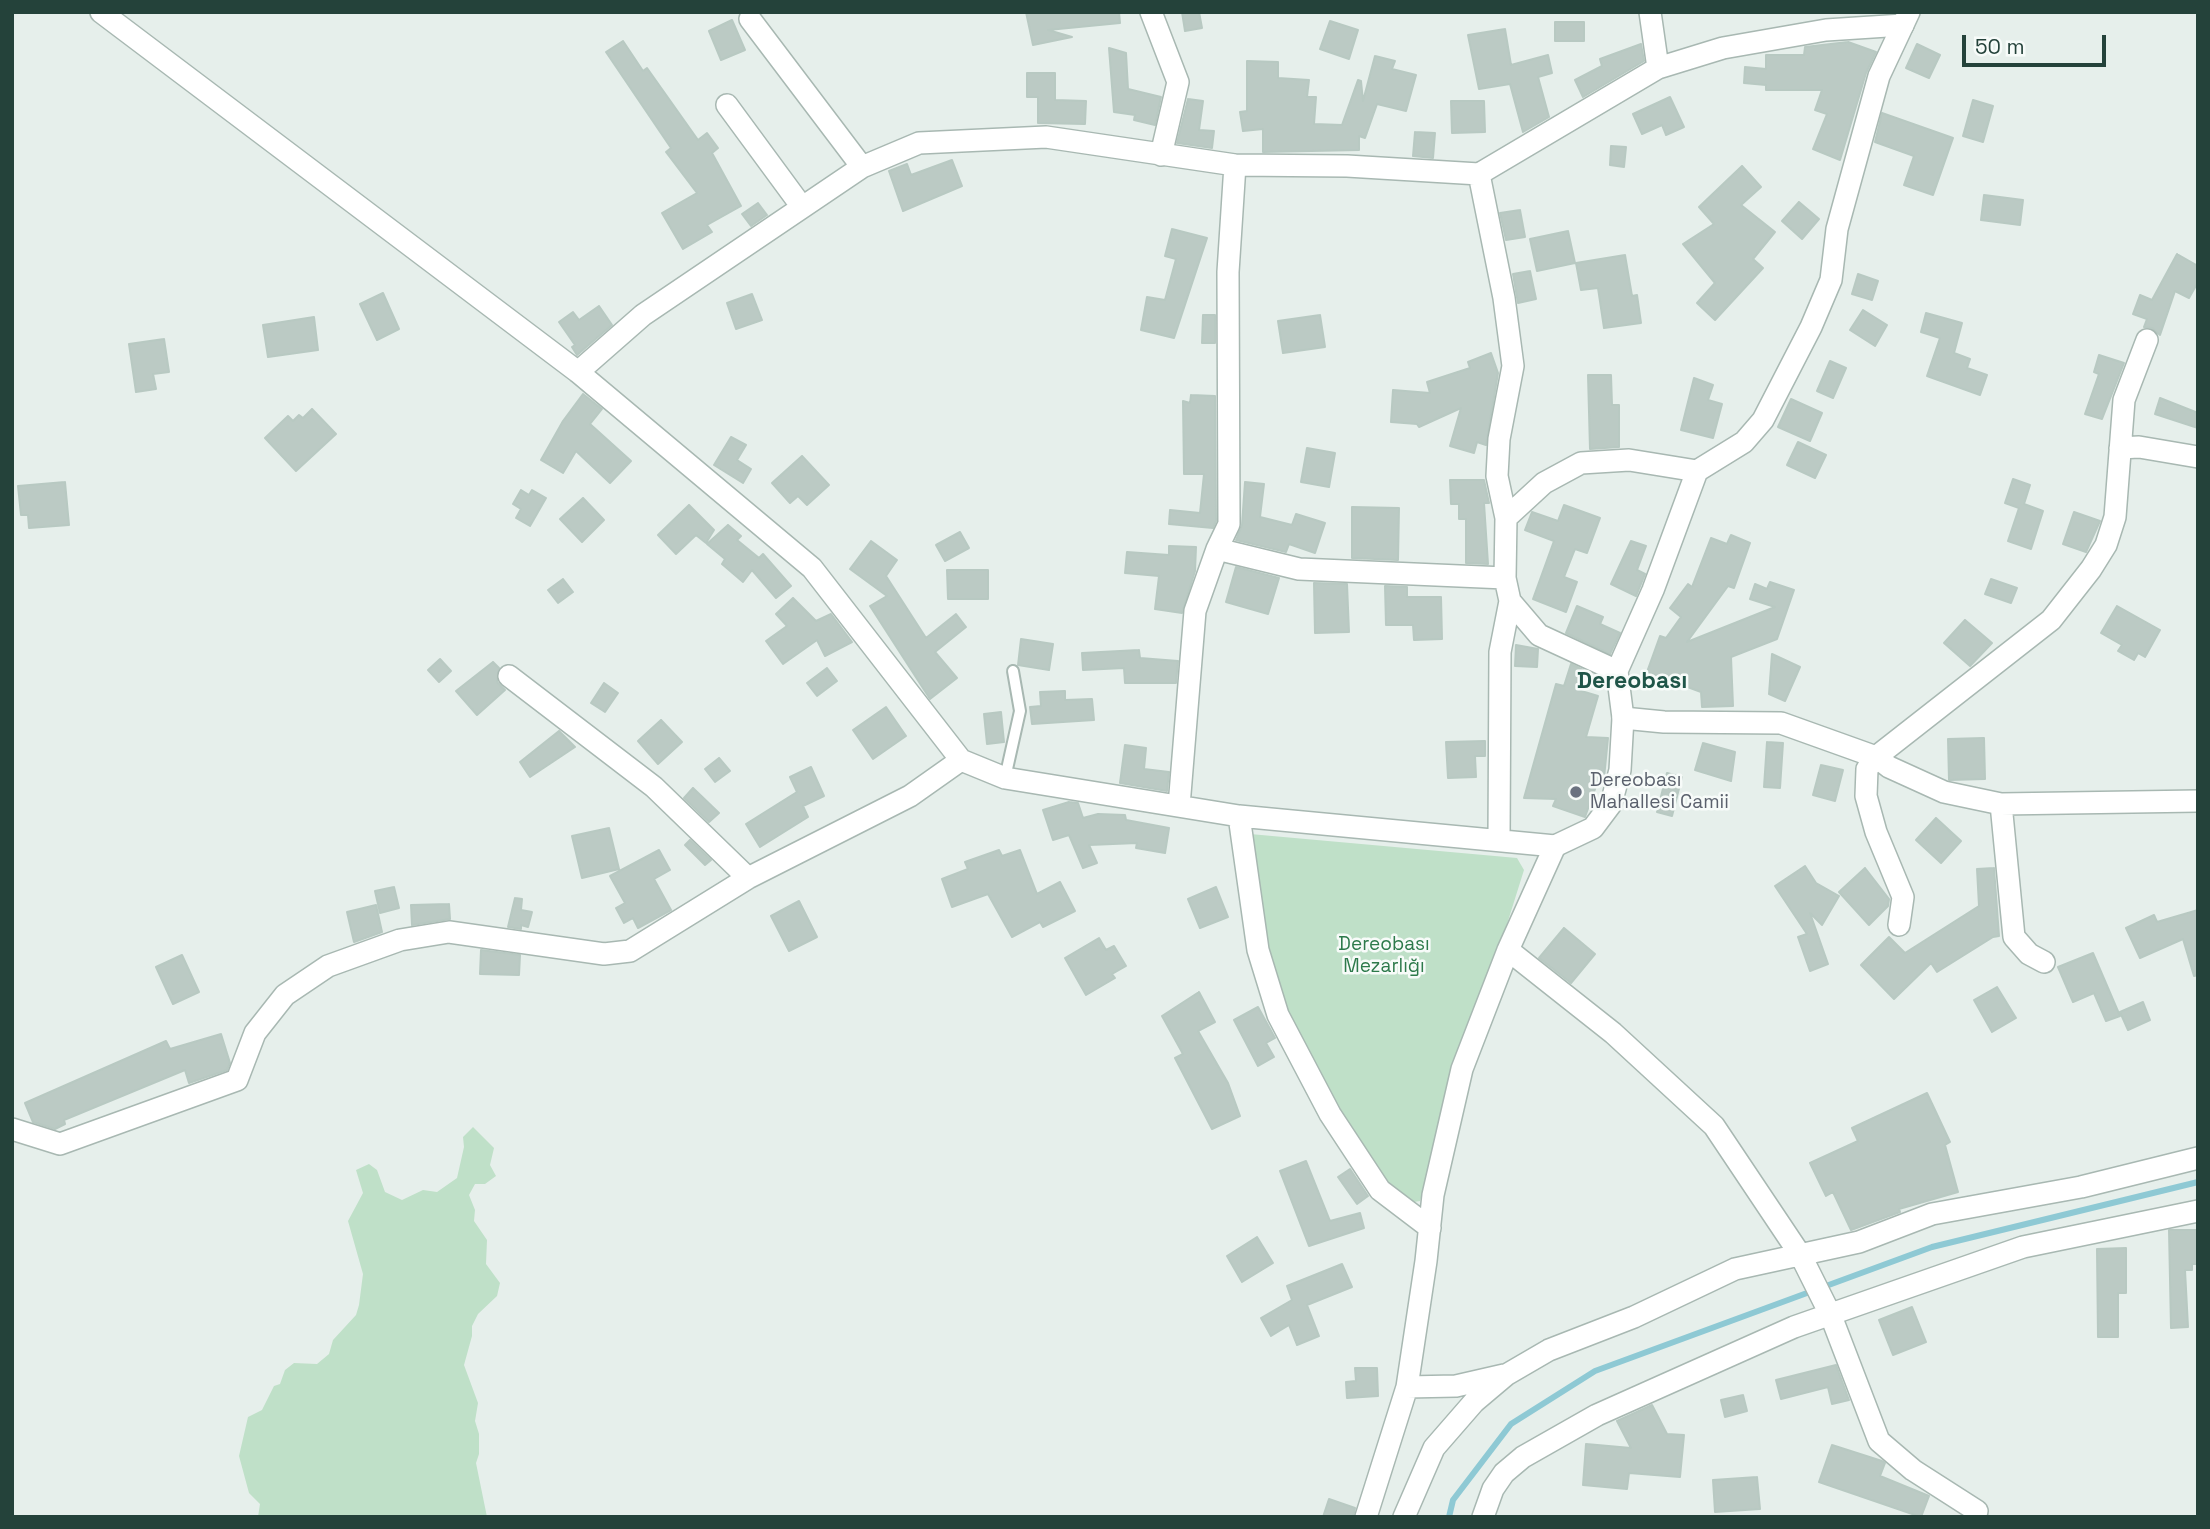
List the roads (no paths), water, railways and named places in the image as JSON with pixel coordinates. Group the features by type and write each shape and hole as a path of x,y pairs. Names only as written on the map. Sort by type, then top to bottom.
{"street":[{"path":"101,12 578,372 812,568 961,760 1005,778 1239,816 1555,846 1593,828 1611,804 1620,770 1623,718 1617,671 1653,590 1697,471 1744,442 1763,420 1811,327 1831,280 1837,229 1879,76 1906,19"},
{"path":"1151,12 1178,82 1161,155"},
{"path":"1650,12 1658,68"},
{"path":"750,19 862,167"},
{"path":"578,372 643,315 802,207 862,167 919,143 1046,136 1235,165 1347,166 1479,174 1658,68 1723,48 1906,19"},
{"path":"727,105 802,207"},
{"path":"1179,806 1195,611 1229,524 1228,272 1235,165"},
{"path":"1479,174 1504,298 1513,366 1499,439 1497,476 1506,518 1506,578 1510,601 1500,652 1499,839"},
{"path":"1899,925 1903,897 1896,874 1876,832 1866,796 1867,769 1876,757 2052,620 2106,545 2115,517 2124,400 2147,340"},
{"path":"2120,448 2139,447 2198,457"},
{"path":"1506,518 1544,483 1581,463 1629,460 1697,471"},
{"path":"1217,549 1299,569 1506,578"},
{"path":"1510,601 1539,635 1617,671"},
{"path":"509,676 654,787 748,878"},
{"path":"1623,718 1664,722 1781,723 1876,757 1889,767 1944,792 2001,804 2198,801"},
{"path":"12,1129 60,1144 237,1080 255,1033 285,995 328,966 400,940 449,932 604,954 630,951 748,878 911,796 961,760"},
{"path":"2001,804 2014,937 2029,954 2044,962"},
{"path":"1239,816 1258,950 1278,1015 1329,1114 1380,1190 1430,1228"},
{"path":"1366,1517 1407,1387 1433,1195 1462,1069 1508,950 1555,846"},
{"path":"1508,950 1613,1034 1714,1126 1801,1256 1831,1316 1879,1441 1913,1469 1977,1511"},
{"path":"1404,1517 1434,1448 1474,1402 1506,1375 1549,1350 1634,1317 1735,1269 1858,1242 1932,1214 2081,1187 2198,1158"},
{"path":"1483,1517 1493,1489 1504,1473 1523,1457 1597,1415 1794,1327 2023,1247 2198,1211"},
{"path":"1407,1387 1456,1386 1506,1375"}],"lane":[{"path":"1005,778 1020,712 1013,671"}],"waterway":[{"path":"1449,1517 1453,1500 1511,1424 1595,1371 1932,1247 2198,1182"}],"place":[{"name":"Dereobası Mahallesi Camii","path":"1576,792"}],"district":[{"name":"Dereobası","path":"1632,682"}],"park label":[{"name":"Dereobası Mezarlığı","path":"1384,956"}]}
